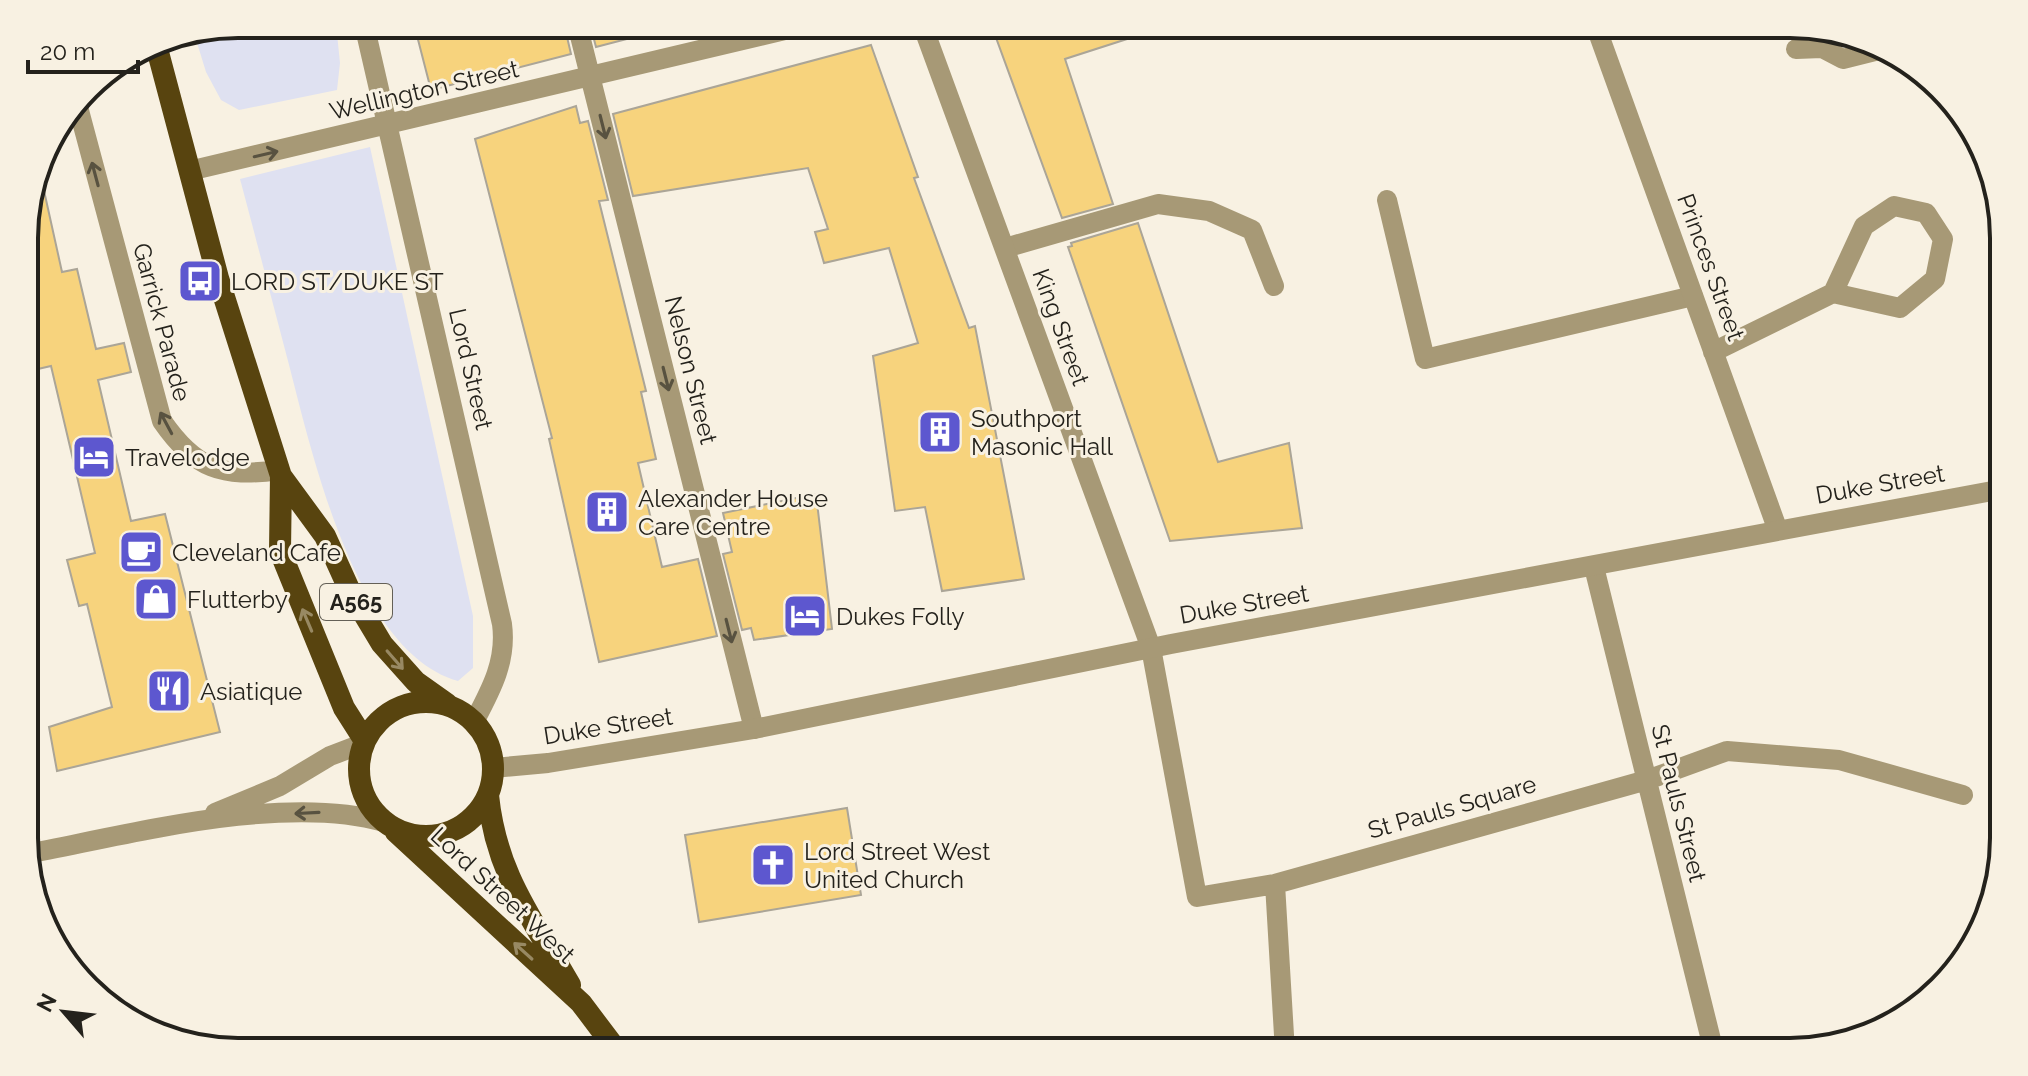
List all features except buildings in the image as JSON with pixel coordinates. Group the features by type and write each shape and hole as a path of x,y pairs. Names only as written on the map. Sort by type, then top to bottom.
{"highway":[{"name":"A565","path":"159,55 218,278 280,473 280,551 344,708 365,742"},
{"name":"A565","path":"280,473 325,536 357,605 390,655 416,682 474,722 488,744 493,768"},
{"path":"454,708 434,703 399,707 378,723 365,742 359,780 366,801 386,824 417,836 442,835 472,818 488,795 493,768"},
{"name":"Lord Street West","path":"488,795 494,839 504,869 581,1003 607,1038"},
{"name":"Lord Street West","path":"386,824 581,1003"}],"street":[{"name":"Lord Street","path":"367,38 503,633 501,663 474,722"},
{"name":"Nelson Street","path":"581,38 754,729"},
{"name":"Wellington Street","path":"189,171 752,38"},
{"name":"King Street","path":"927,38 1151,648"},
{"name":"Princes Street","path":"1600,38 1777,528"},
{"path":"1796,49 1822,48 1843,59 1865,54"},
{"name":"Garrick Parade","path":"80,115 162,421 177,443 217,470 246,474 280,473"},
{"path":"1387,200 1425,359 1693,296"},
{"path":"1005,248 1158,204 1209,211 1252,230 1274,286"},
{"path":"1713,352 1833,293 1900,308 1935,279 1943,239 1926,213 1894,206 1864,226 1833,293"},
{"name":"Duke Street","path":"493,768 548,763 754,729 1151,648 1594,567 1777,528 1990,491"},
{"name":"St Pauls Street","path":"1594,567 1711,1038"},
{"name":"St Pauls Square","path":"1151,648 1197,897 1275,884 1647,780 1727,751 1839,760 1963,795"},
{"path":"197,821 280,786 330,756 365,742"},
{"path":"39,851 197,821 328,812 386,824"},
{"path":"1275,884 1284,1038"}],"shaded area":[{"path":"225,38 337,38 340,63 337,90 239,110 221,100 206,72 199,42"},
{"path":"370,147 473,616 473,668 458,681 422,663 391,632 365,591 343,544 310,445 240,179"}],"place":[{"name":"LORD ST/DUKE ST","path":"200,281"},
{"name":"Southport Masonic Hall","path":"940,432"},
{"name":"Travelodge","path":"94,457"},
{"name":"Alexander House Care Centre","path":"607,512"},
{"name":"Cleveland Cafe","path":"141,552"},
{"name":"Flutterby","path":"156,599"},
{"name":"Dukes Folly","path":"805,616"},
{"name":"Asiatique","path":"169,691"},
{"name":"Lord Street West United Church","path":"773,865"}]}
